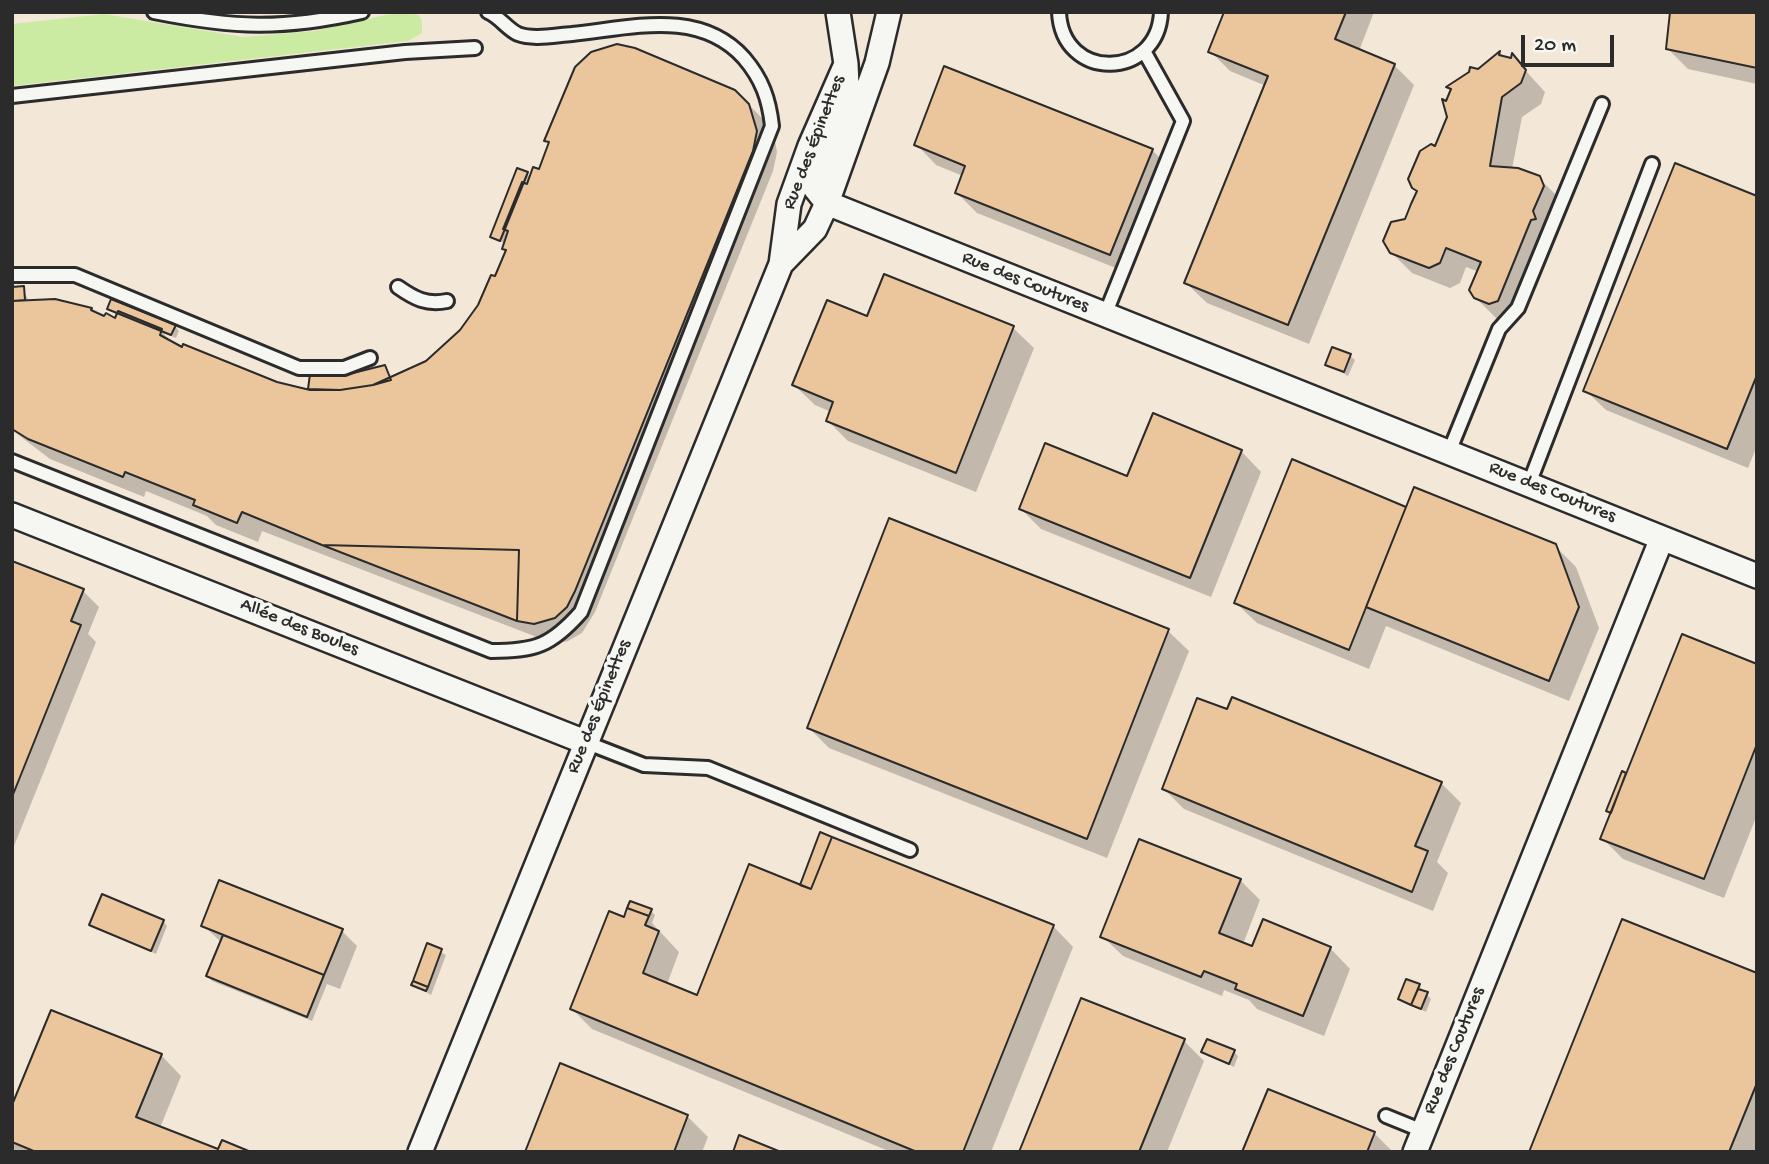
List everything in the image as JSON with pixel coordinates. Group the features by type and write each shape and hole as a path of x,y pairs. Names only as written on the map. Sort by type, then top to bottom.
{"street":[{"name":"Rue des Épinettes","path":"827,203 815,188 847,86 838,12"},
{"name":"Rue des Épinettes","path":"781,264 815,229 827,203 877,63 889,12"},
{"name":"Rue des Épinettes","path":"420,1152 781,264 789,204 810,146 846,64"},
{"name":"Rue des Coutures","path":"827,203 1662,538 1419,1141"},
{"name":"Allée des Boules","path":"12,515 585,742"},
{"path":"1662,538 1757,576"}],"lane":[{"path":"154,12 237,26 274,27 362,12"},
{"path":"12,461 491,651 526,651 559,637 581,612 772,126 770,103 758,74 735,48 705,30 670,24 546,36 519,34 488,12"},
{"path":"1059,12 1066,41 1078,54 1094,62 1111,65 1129,61 1144,51 1154,39 1160,12"},
{"path":"12,96 405,52 475,48"},
{"path":"1105,315 1183,121 1144,51"},
{"path":"1449,452 1499,329 1518,308 1602,104"},
{"path":"1529,484 1653,164"},
{"path":"12,275 75,275 299,368 344,368 370,358"},
{"path":"398,287 432,304 447,302"},
{"path":"585,742 644,765 708,768 910,850"},
{"path":"1386,1116 1419,1141"}],"shaded area":[{"path":"12,12 1757,12 1757,1152 12,1152"}],"green space":[{"path":"399,12 419,15 422,33 408,41 12,86 12,24 104,14 243,37 314,31"}],"building":[{"path":"1224,12 1346,12 1335,39 1395,64 1288,325 1184,283 1268,76 1208,52"},
{"path":"1670,12 1757,12 1757,68 1666,49"},
{"path":"617,44 635,48 735,90 749,104 757,131 753,151 575,591 567,607 555,618 534,624 517,621 519,550 322,545 242,512 237,523 193,505 195,500 125,472 123,477 28,439 12,429 12,301 55,299 92,308 91,310 104,316 106,313 115,318 118,311 162,329 160,335 182,347 183,344 277,382 310,390 340,390 373,385 426,361 460,330 478,305 491,275 495,276 506,250 502,249 508,231 503,229 522,182 527,184 533,167 539,169 549,142 544,141 575,67 591,52"},
{"path":"1500,51 1499,55 1511,58 1512,53 1526,70 1521,83 1502,97 1490,166 1518,168 1540,176 1544,186 1533,211 1536,219 1531,220 1498,301 1489,304 1474,298 1469,290 1481,262 1446,248 1440,263 1429,268 1390,253 1383,241 1391,222 1405,219 1417,191 1412,188 1408,179 1420,151 1431,144 1435,146 1447,117 1442,99 1446,101 1451,89 1446,87 1469,72 1470,67 1478,69"},
{"path":"944,66 1153,149 1110,255 955,193 965,166 914,145"},
{"path":"1675,163 1757,196 1757,375 1727,449 1583,391"},
{"path":"517,168 528,172 500,241 490,237"},
{"path":"884,274 1014,326 956,473 826,421 833,402 792,385 827,300 867,316"},
{"path":"24,286 25,300 12,301 12,287"},
{"path":"111,299 176,325 171,335 107,309"},
{"path":"1332,347 1351,354 1344,372 1325,365"},
{"path":"385,365 391,380 340,390 308,389 310,374 349,374"},
{"path":"1153,413 1242,450 1190,578 1019,509 1045,443 1127,476"},
{"path":"1292,459 1406,507 1349,650 1234,603"},
{"path":"1414,487 1556,544 1579,607 1549,681 1366,607"},
{"path":"889,518 1169,629 1087,839 807,728"},
{"path":"322,545 519,550 517,621"},
{"path":"12,561 84,589 71,621 81,625 12,797"},
{"path":"1682,634 1757,664 1757,744 1704,879 1600,839"},
{"path":"1232,697 1442,782 1415,846 1428,851 1412,892 1162,789 1197,698 1227,709"},
{"path":"1622,771 1626,773 1611,813 1606,811"},
{"path":"820,832 832,837 811,889 800,885"},
{"path":"832,837 1054,925 963,1152 917,1152 570,1009 609,911 624,917 627,908 649,916 645,925 659,931 643,973 697,995 749,864 811,889"},
{"path":"1139,839 1241,879 1219,933 1252,946 1263,919 1331,947 1303,1016 1235,989 1237,984 1204,971 1201,977 1100,937"},
{"path":"219,880 343,929 324,975 201,926"},
{"path":"102,894 164,920 151,951 89,925"},
{"path":"630,901 652,909 649,916 627,908"},
{"path":"1622,919 1757,973 1757,1083 1729,1152 1529,1152"},
{"path":"223,935 324,975 307,1017 206,976"},
{"path":"427,943 442,949 428,987 413,981"},
{"path":"1406,979 1420,984 1411,1005 1398,999"},
{"path":"413,981 428,987 426,991 411,985"},
{"path":"1418,989 1428,992 1421,1009 1411,1005"},
{"path":"1081,998 1185,1039 1139,1152 1019,1152"},
{"path":"51,1010 162,1054 136,1117 218,1149 222,1140 251,1152 36,1152 12,1142 12,1105"},
{"path":"1207,1039 1235,1050 1229,1064 1201,1052"},
{"path":"560,1063 688,1115 674,1152 525,1152"},
{"path":"1268,1089 1375,1132 1367,1152 1242,1152"},
{"path":"739,1135 781,1152 733,1152"}]}
